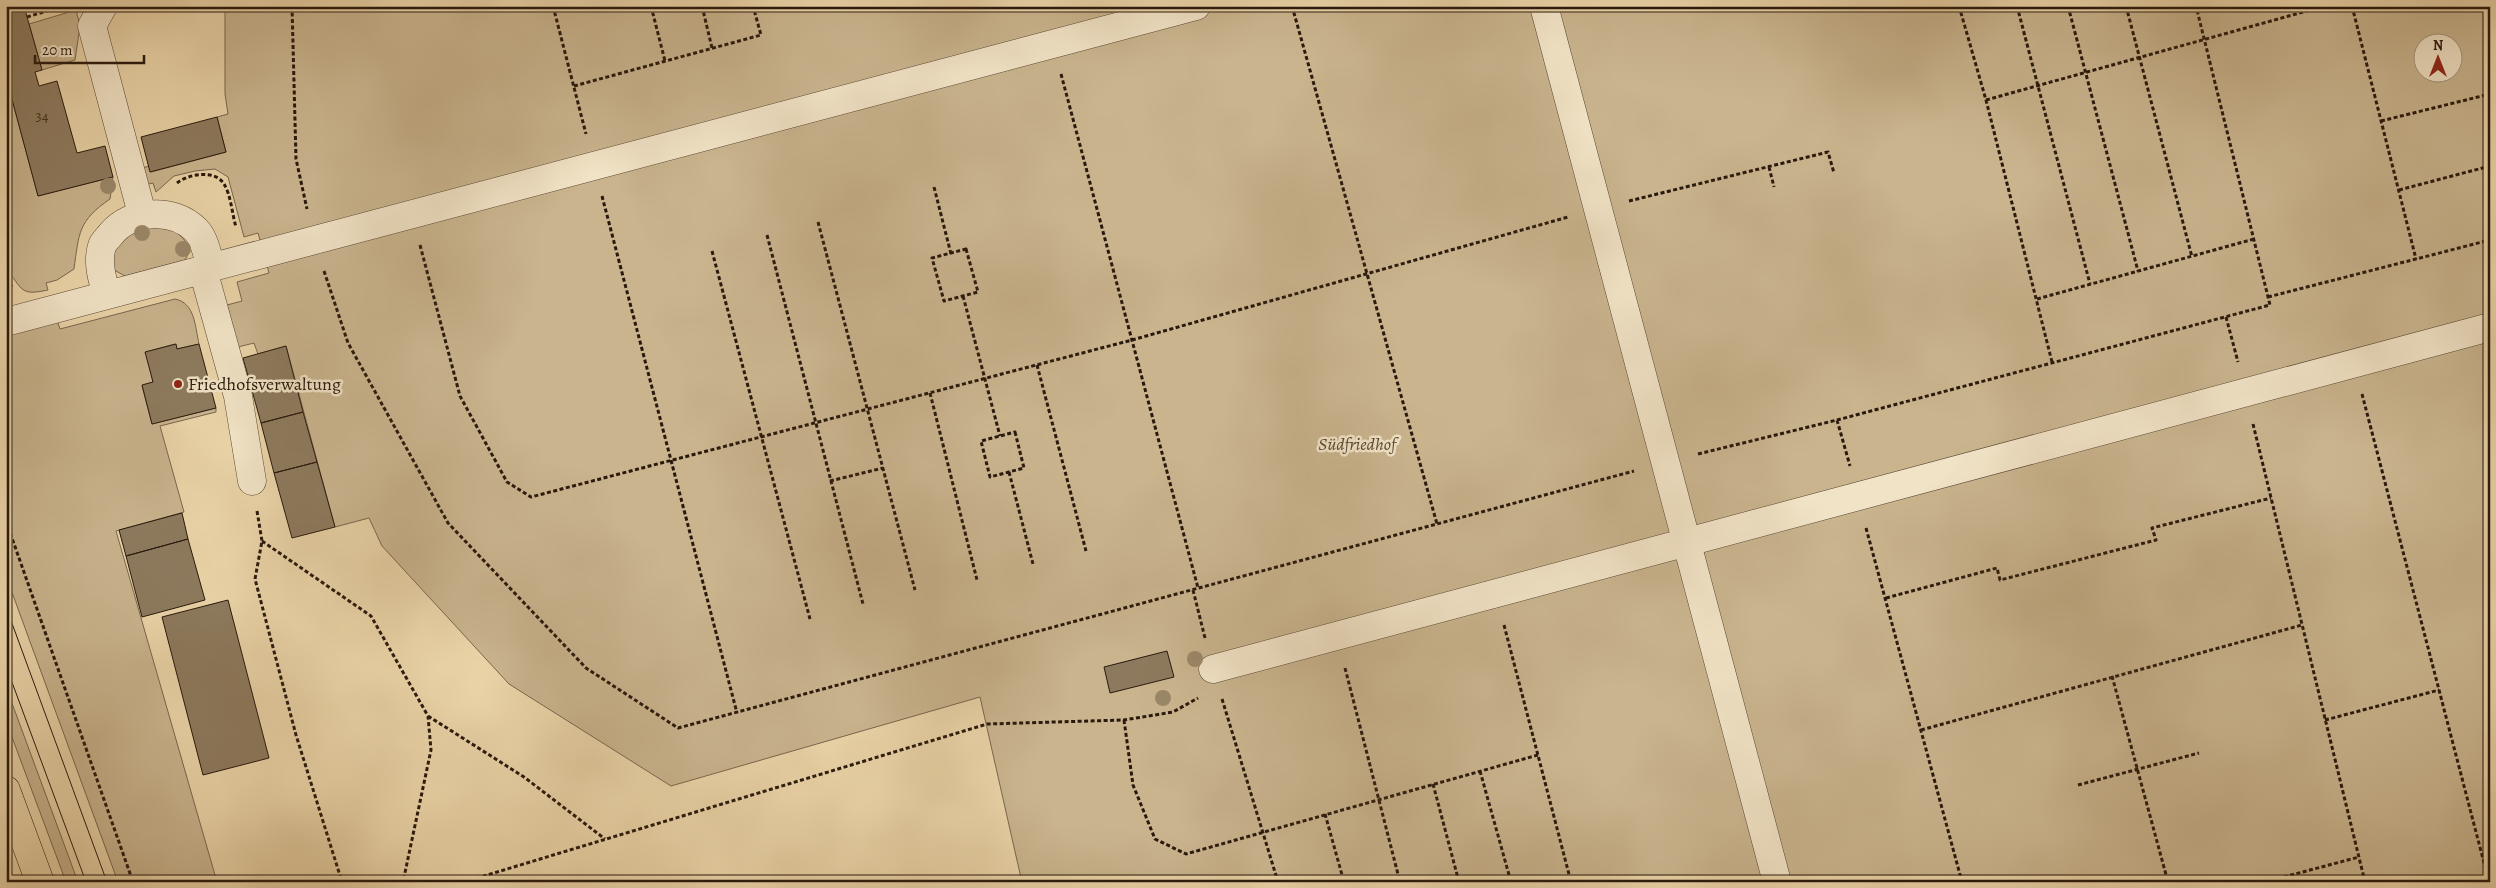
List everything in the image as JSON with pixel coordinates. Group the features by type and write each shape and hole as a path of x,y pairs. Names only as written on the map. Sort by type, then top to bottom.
{"main road":[{"path":"6,790 40,882"}],"lane":[{"path":"103,6 92,26 142,214"},
{"path":"6,322 412,216 1196,6"},
{"path":"1544,6 1685,542 1777,882"},
{"path":"107,295 100,272 102,245 119,225 142,214 175,216 197,230 206,249 207,269 238,396 252,481"},
{"path":"1216,677 1337,636 2490,328"}],"path":[{"path":"27,16 63,6"},
{"path":"292,6 296,159 314,242 348,342 448,523 586,668 678,728 1664,462 1837,420 2270,305 2196,6"},
{"path":"552,6 737,713"},
{"path":"651,6 665,61"},
{"path":"702,6 712,48"},
{"path":"574,86 761,35 753,6"},
{"path":"1292,6 1437,524"},
{"path":"1959,6 1986,100 2052,362"},
{"path":"2017,6 2090,284"},
{"path":"2068,6 2138,271"},
{"path":"2126,6 2192,256"},
{"path":"1986,100 2325,6"},
{"path":"2352,6 2416,259"},
{"path":"1053,45 1198,588"},
{"path":"2381,121 2490,94"},
{"path":"412,216 460,396 507,482 531,497 1132,340 1598,209 1828,152 1834,173"},
{"path":"2399,190 2490,166"},
{"path":"1769,167 1774,187"},
{"path":"934,187 952,254"},
{"path":"818,222 914,590"},
{"path":"767,236 863,604"},
{"path":"2036,299 2254,239"},
{"path":"2268,297 2490,240"},
{"path":"966,249 978,292 963,296 944,301 932,258 966,249"},
{"path":"712,250 810,619"},
{"path":"963,296 1000,436"},
{"path":"2226,317 2246,392 2365,882"},
{"path":"2354,364 2489,882"},
{"path":"1037,365 1086,551"},
{"path":"930,393 977,580"},
{"path":"1837,420 1962,882"},
{"path":"1015,432 1024,468 990,477 981,441 1000,436 1015,432"},
{"path":"830,481 883,468"},
{"path":"1009,472 1033,564"},
{"path":"252,481 262,541 254,579 296,735 342,882"},
{"path":"1886,598 1997,568 2000,580 2156,540 2152,528 2271,498"},
{"path":"6,520 133,882"},
{"path":"262,541 372,616 428,716 431,750 403,882"},
{"path":"1193,590 1216,677 1278,882"},
{"path":"1496,593 1572,882"},
{"path":"1922,730 2302,625"},
{"path":"1337,636 1400,882"},
{"path":"2112,676 2168,882"},
{"path":"464,882 987,724 1124,720 1173,712 1216,677"},
{"path":"2325,720 2439,690"},
{"path":"428,716 524,777 605,839"},
{"path":"1124,720 1133,785 1155,839 1186,854 1538,755"},
{"path":"2078,785 2199,753"},
{"path":"1480,771 1511,882"},
{"path":"1433,784 1459,882"},
{"path":"1325,814 1344,882"},
{"path":"2265,882 2359,857"}],"green space":[{"name":"Südfriedhof","path":"225,6 2490,6 2490,882 1009,882 1021,878 980,697 671,786 509,684 382,546 369,518 335,527 286,346 258,354 254,343 238,347 227,305 242,301 237,282 269,273 258,233 244,237 228,177 215,169 195,171 174,176 156,192 153,183 144,185 139,169 149,166 151,172 226,152 217,117 228,114 225,94"},
{"path":"76,10 80,26 75,60 42,70 29,24"},
{"path":"6,77 38,196 113,177 110,199 92,214 82,229 77,246 74,269 57,280 46,283 48,290 39,292 23,290 6,268"},
{"path":"150,227 164,228 179,234 190,251 185,260 125,276 114,270 113,252 120,240 126,235"},
{"path":"175,299 182,301 190,310 195,323 199,344 177,349 175,344 146,352 153,382 142,386 152,424 216,408 216,412 160,426 184,512 116,531 217,882 118,882 6,576 6,335 57,320 60,329"},
{"path":"6,687 78,882 66,882 6,721"}],"building":[{"path":"6,6 24,6 42,70 35,72 39,86 57,81 77,153 105,146 113,177 38,196 6,77"},
{"path":"217,117 226,152 150,172 141,137"},
{"name":"Friedhofsverwaltung","path":"176,344 177,349 199,344 216,408 152,424 142,385 153,382 145,352"},
{"path":"286,346 303,412 261,423 243,358"},
{"path":"303,412 317,462 274,473 261,423"},
{"path":"317,462 335,527 292,538 274,473"},
{"path":"182,513 188,539 126,556 119,530"},
{"path":"188,539 205,600 142,617 126,556"},
{"path":"228,600 269,758 203,775 162,617"},
{"path":"1167,651 1174,677 1110,693 1104,667"}],"tram line":[{"path":"6,607 107,882"},
{"path":"6,666 86,882"}],"place":[{"name":"Friedhofsverwaltung","path":"178,384"}]}
